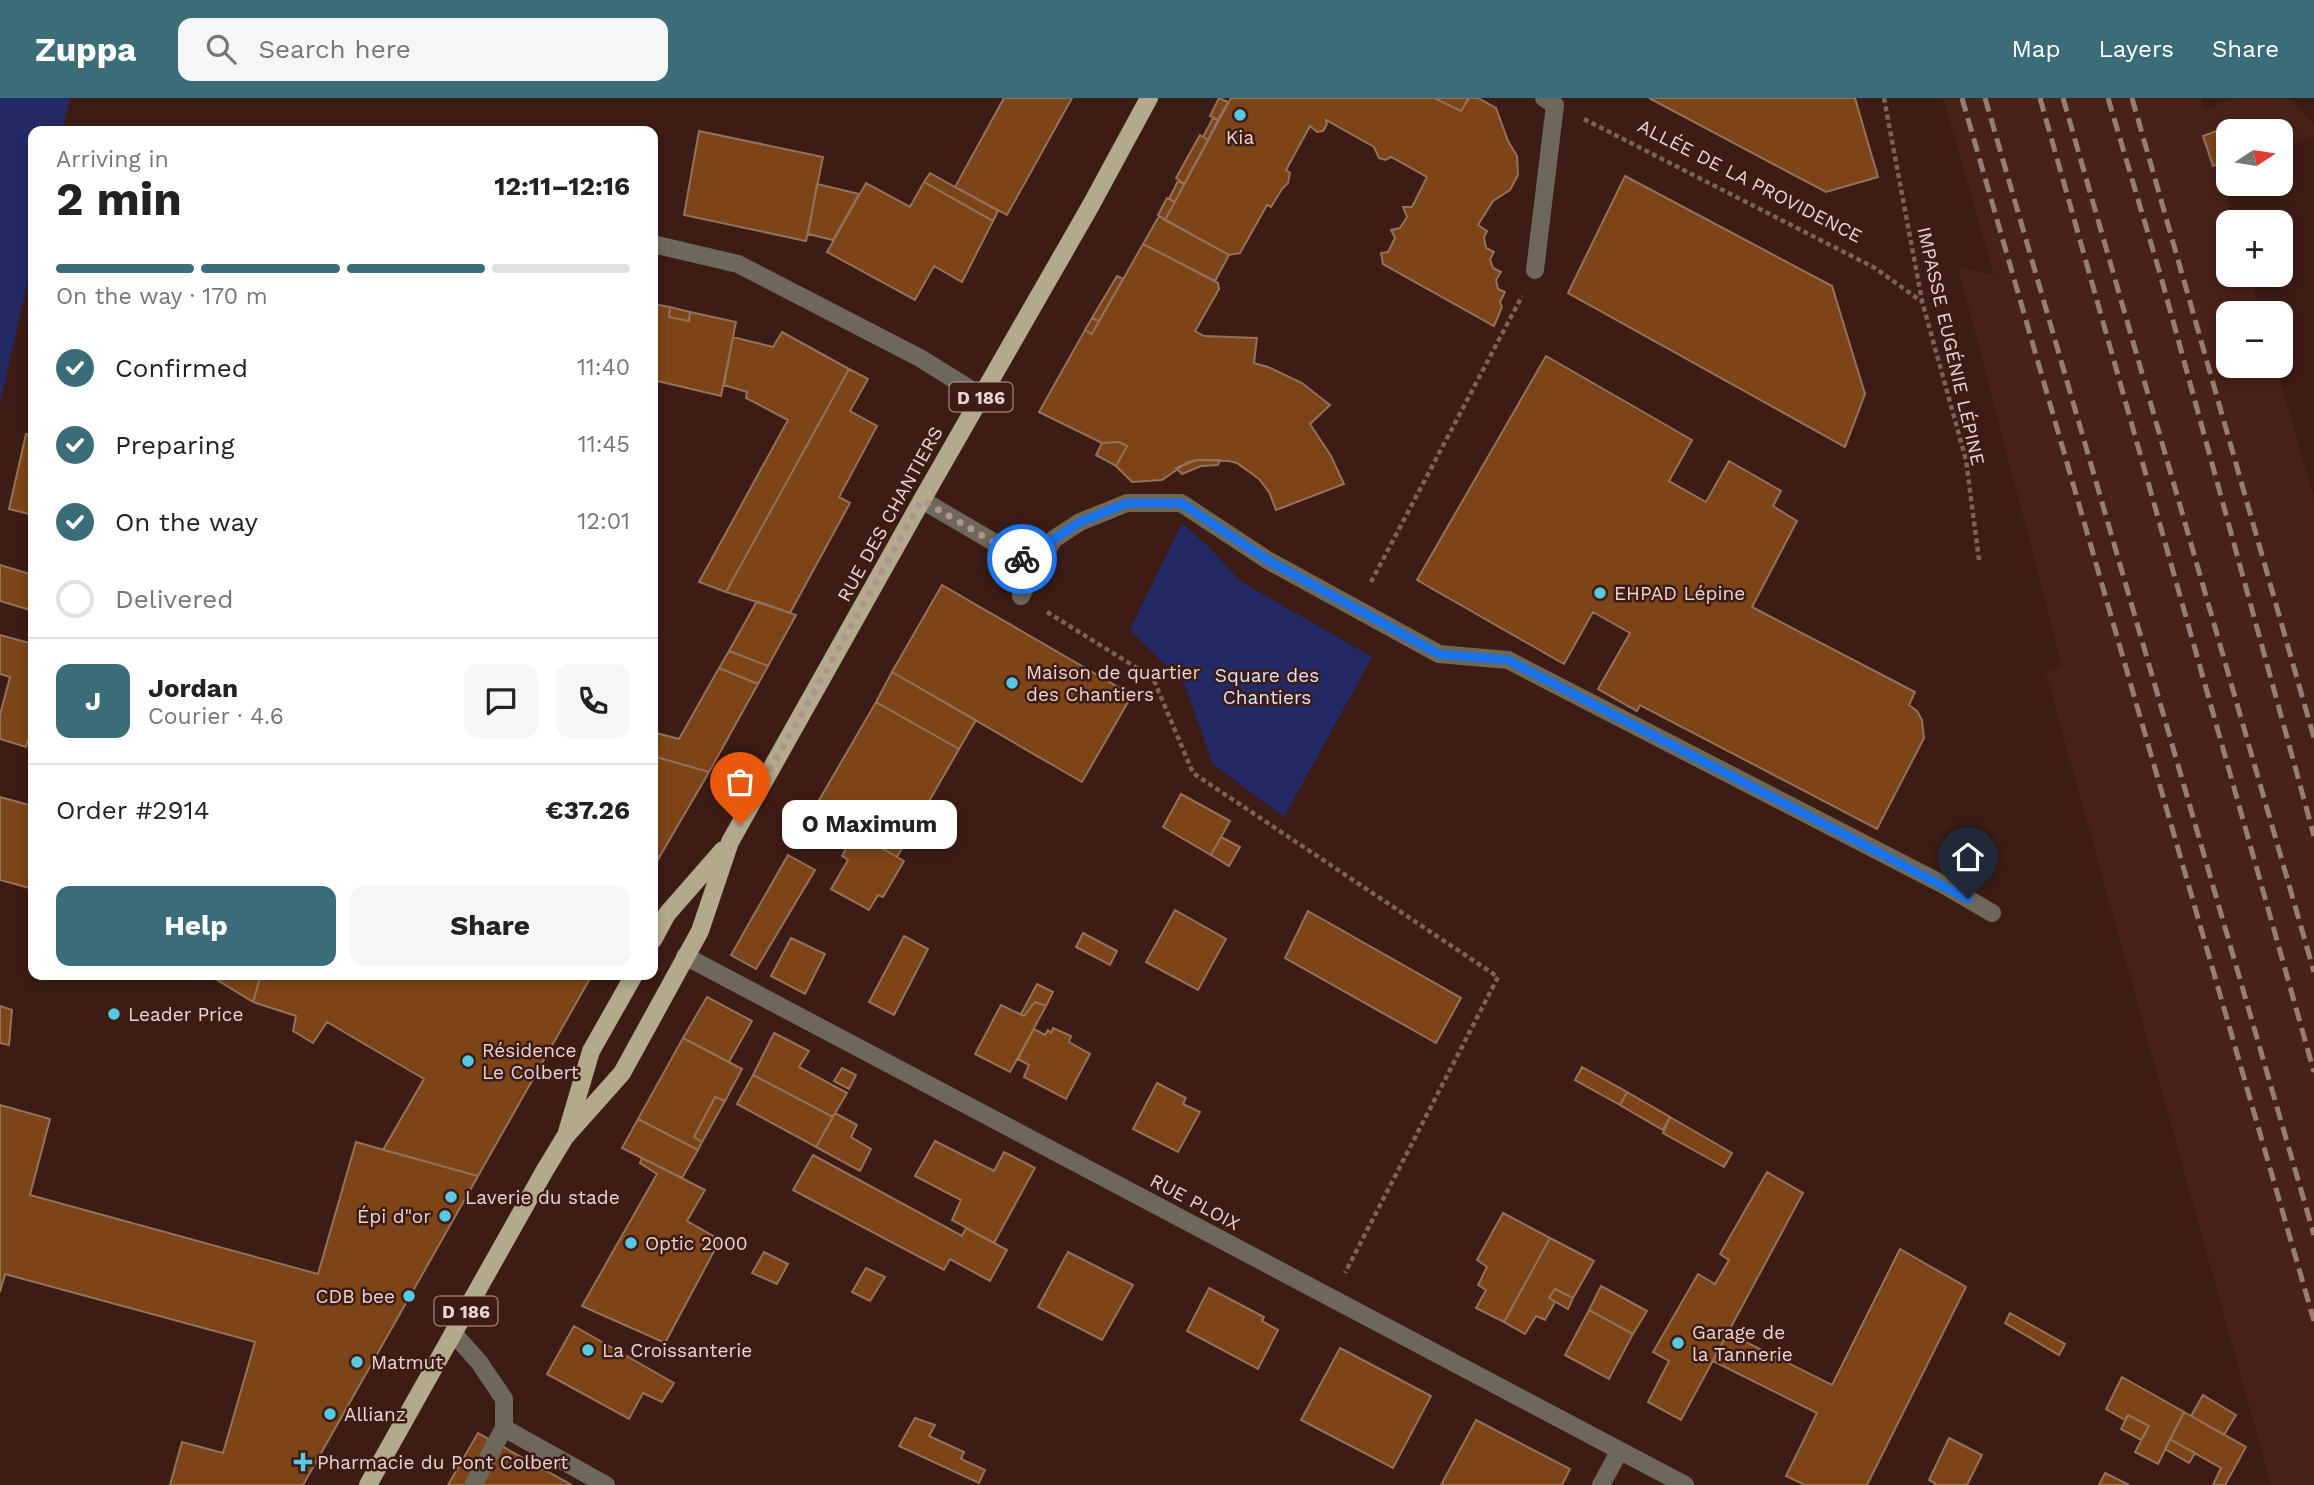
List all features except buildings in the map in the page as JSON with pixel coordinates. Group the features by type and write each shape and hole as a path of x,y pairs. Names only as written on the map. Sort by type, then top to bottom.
{"main road":[{"name":"RUE DES CHANTIERS","path":"368,1485 545,1170 565,1138 622,1073 700,931 730,842 1149,98"},
{"name":"RUE DES CHANTIERS","path":"658,931 667,914 730,842"},
{"name":"RUE DES CHANTIERS","path":"565,1138 592,1051 631,980"}],"street":[{"path":"1535,270 1549,101"},
{"path":"658,245 738,264 920,358 981,396"},
{"path":"922,500 1036,567"},
{"path":"1021,596 1054,539 1080,522 1127,503 1181,503 1269,561 1439,654 1508,660 1944,885 1992,913"},
{"name":"RUE PLOIX","path":"685,956 1685,1485"},
{"path":"453,1333 479,1363 504,1399 504,1428 473,1485"},
{"path":"504,1428 606,1485"},
{"path":"1601,1485 1619,1452"}],"path":[{"name":"IMPASSE EUGÉNIE LÉPINE","path":"1884,98 1922,301 1966,460 1979,560"},
{"name":"ALLÉE DE LA PROVIDENCE","path":"1549,101 1875,268 1922,301"},
{"path":"1356,609 1535,270"},
{"path":"1021,596 1153,678 1193,773 1499,977 1332,1299"}],"shaded area":[{"path":"1943,98 2201,98 2205,110 2234,98 2283,98 2292,101 2314,124 2314,136 2293,145 2293,119 2216,119 2216,196 2226,196 2230,210 2216,210 2216,287 2252,287 2257,301 2216,301 2216,378 2279,378 2314,498 2314,1485 2271,1485 2046,674 2062,666 1958,267 1994,275"}],"green space":[{"path":"0,98 70,98 63,126 28,126 28,279 0,403"},
{"name":"Square des Chantiers","path":"1182,523 1207,545 1240,581 1372,657 1284,817 1213,764 1184,683 1130,630"}],"railway":[{"path":"1962,98 2314,1321"},
{"path":"1985,98 2314,1235"},
{"path":"2040,98 2314,1072"},
{"path":"2063,98 2314,972"},
{"path":"2108,98 2161,277 2314,836"},
{"path":"2132,98 2314,738"}],"way so far":[{"path":"740,824 922,500 1022,559"}],"place":[{"name":"Kia","path":"1240,115"},
{"name":"EHPAD Lépine","path":"1600,593"},
{"name":"Maison de quartier des Chantiers","path":"1012,683"},
{"name":"O Maximum","path":"740,824"},
{"name":"Leader Price","path":"114,1014"},
{"name":"Résidence Le Colbert","path":"468,1061"},
{"name":"Laverie du stade","path":"451,1197"},
{"name":"Épi d\"or","path":"445,1216"},
{"name":"Optic 2000","path":"631,1243"},
{"name":"CDB bee","path":"409,1296"},
{"name":"Garage de la Tannerie","path":"1678,1343"},
{"name":"La Croissanterie","path":"588,1350"},
{"name":"Matmut","path":"357,1362"},
{"name":"Allianz","path":"330,1414"},
{"name":"Pharmacie du Pont Colbert","path":"303,1462"}],"route":[{"path":"1022,559 1036,567 1054,539 1080,522 1127,503 1181,503 1269,561 1439,654 1508,660 1968,899"}]}
